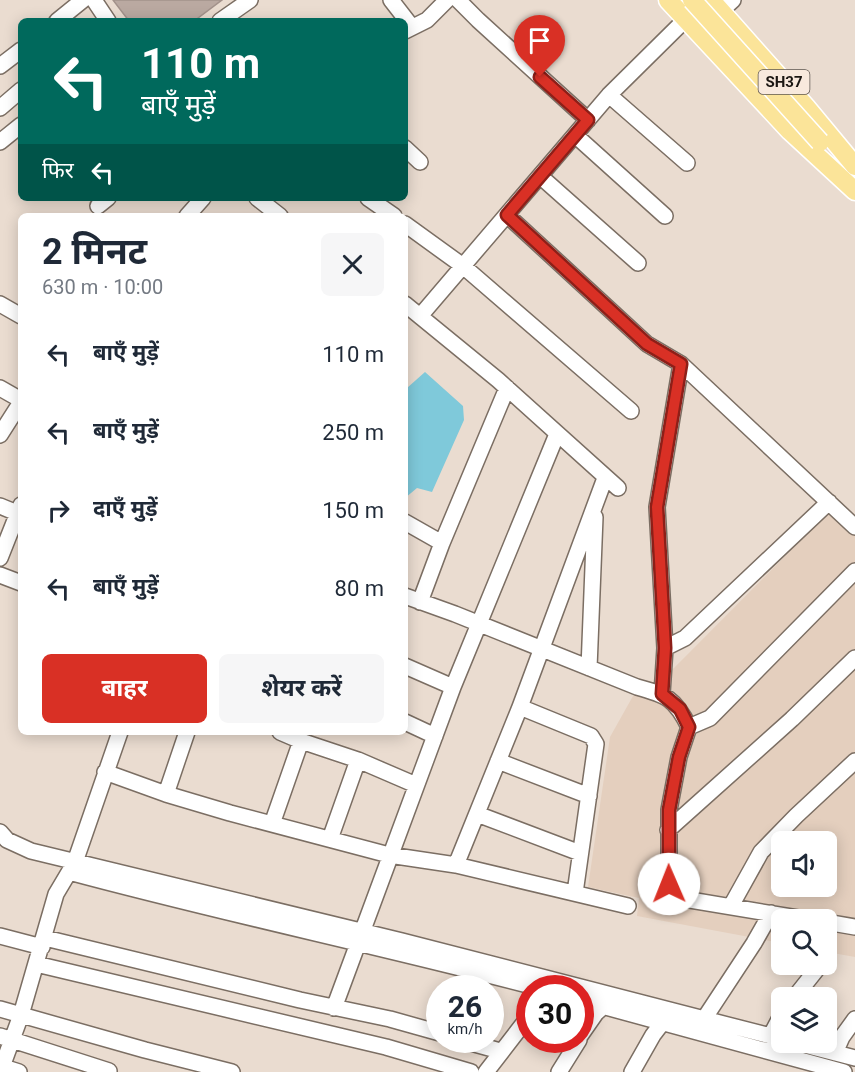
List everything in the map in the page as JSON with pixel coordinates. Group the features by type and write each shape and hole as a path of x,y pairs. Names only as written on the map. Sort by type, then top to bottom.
{"main road":[{"path":"668,0 790,131 855,191"},
{"path":"692,0 820,142 852,162"},
{"name":"SH37","path":"722,4 852,162"},
{"path":"820,142 831,169"}],"street":[{"path":"61,18 83,0"},
{"path":"94,0 106,18"},
{"path":"224,18 250,0"},
{"path":"391,0 402,18"},
{"path":"409,29 426,20 447,0"},
{"path":"458,0 588,120"},
{"path":"456,866 520,707 596,502 611,483 507,388 410,310 464,266 609,95 704,0"},
{"path":"0,66 18,52"},
{"path":"0,108 18,93"},
{"path":"609,95 687,163"},
{"path":"0,142 18,127"},
{"path":"575,135 665,216"},
{"path":"408,151 420,162"},
{"path":"540,176 638,263"},
{"path":"190,213 200,201"},
{"path":"372,201 390,213"},
{"path":"507,215 647,344 681,364 855,527"},
{"path":"408,226 464,266 631,411"},
{"path":"0,304 18,314"},
{"path":"662,694 665,648 657,507 681,364"},
{"path":"0,388 18,399"},
{"path":"420,602 442,543 507,388"},
{"path":"0,435 18,406"},
{"path":"334,1008 453,687 557,434"},
{"path":"588,668 596,502"},
{"path":"665,648 685,638 829,502"},
{"path":"0,506 18,509"},
{"path":"0,558 18,512"},
{"path":"408,524 442,543"},
{"path":"689,727 710,718 855,571"},
{"path":"0,575 18,582"},
{"path":"408,597 637,687 662,694 680,709 689,727 679,757 669,810 669,884 674,893 684,899 771,913 704,1019"},
{"path":"668,830 792,719 855,658"},
{"path":"408,667 453,687"},
{"path":"520,707 591,736 596,744 574,893"},
{"path":"408,723 435,736"},
{"path":"20,1072 1,1066 6,1038 21,1015 56,894 72,867 119,735"},
{"path":"166,794 186,735"},
{"path":"287,735 358,760 416,785"},
{"path":"272,824 301,741"},
{"path":"330,839 358,760"},
{"path":"498,761 589,796"},
{"path":"731,906 761,852 855,761"},
{"path":"105,772 166,794 389,855 456,866 628,906"},
{"path":"477,813 580,853"},
{"path":"0,832 18,846 72,867 771,1037"},
{"path":"837,924 855,927"},
{"path":"0,936 43,942 390,1019 426,1030"},
{"path":"361,937 516,981"},
{"path":"36,964 386,1047 471,1072"},
{"path":"803,987 812,975"},
{"path":"594,1004 828,1070 844,1072"},
{"path":"594,1016 604,1006"},
{"path":"0,1009 232,1072"},
{"path":"837,1049 855,1019"},
{"path":"632,1072 663,1022"},
{"path":"504,1046 516,1032"},
{"path":"6,1038 109,1071"},
{"path":"486,1072 499,1053"},
{"path":"559,1072 571,1053"},
{"path":"835,1053 855,1058"}],"shaded area":[{"path":"840,501 855,516 855,957 837,954 837,909 771,909 771,941 637,916 639,898 588,887 610,737 633,696 674,668"}],"water":[{"path":"425,372 463,406 464,420 432,492 417,488 408,496 408,387"}],"building":[{"path":"113,0 222,0 198,18 127,18"}],"route":[{"path":"540,77 588,120 507,215 647,344 681,364 657,507 665,648 662,694 680,709 689,727 679,757 669,810 669,884"}]}
